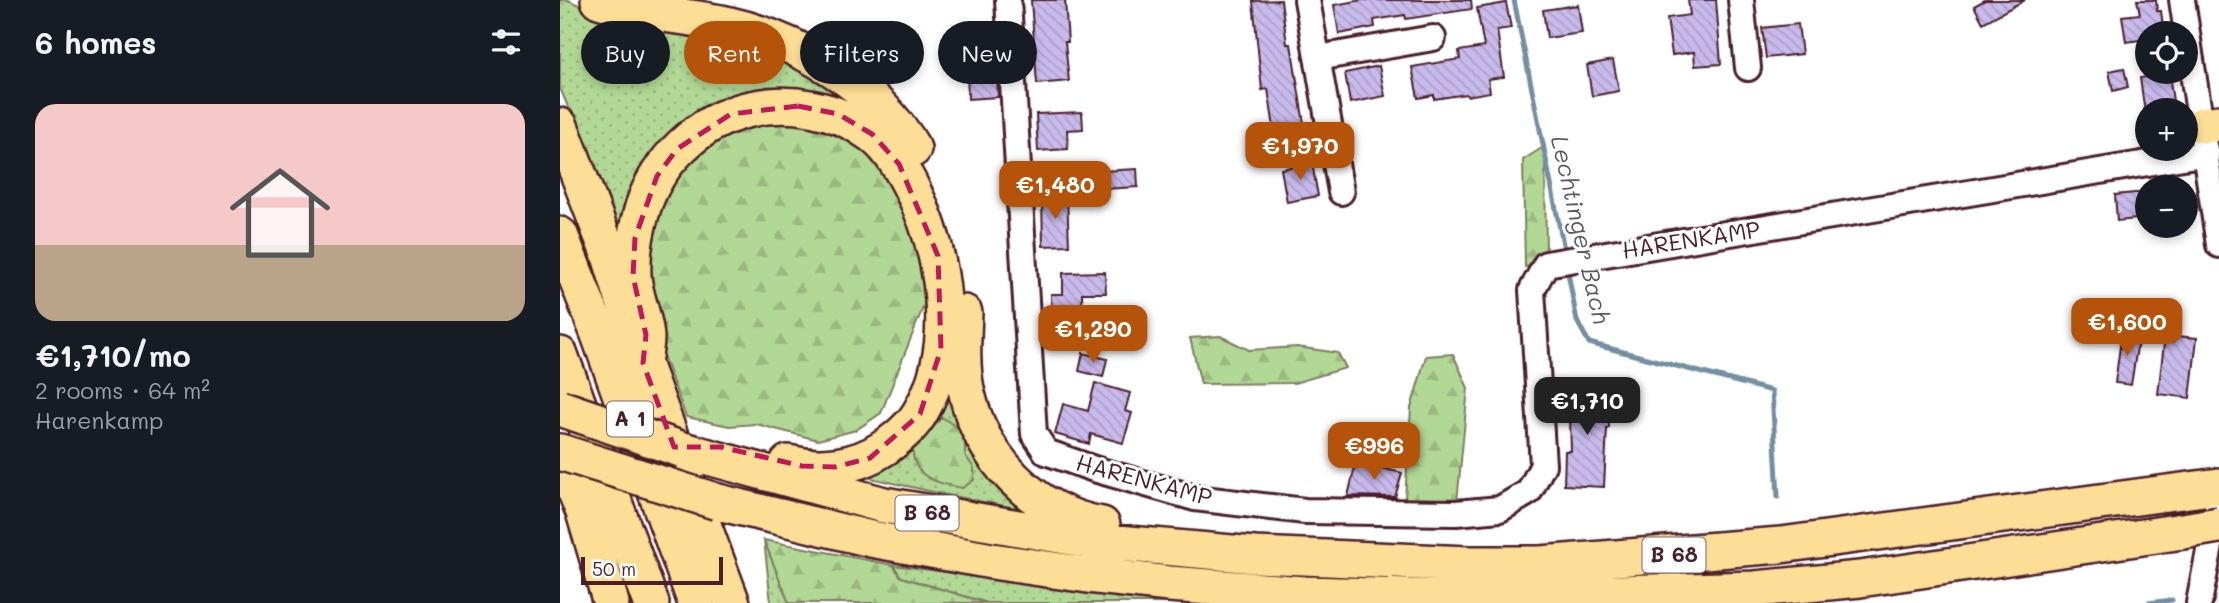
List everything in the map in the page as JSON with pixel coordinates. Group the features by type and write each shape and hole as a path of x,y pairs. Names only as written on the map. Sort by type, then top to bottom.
{"highway":[{"path":"599,0 639,11 726,24 759,33 808,54 839,73 876,103 910,143 934,184 949,220 961,264 965,302 963,355 966,388 977,425 990,453 1022,487 1055,510 1095,524 1135,530 1159,547"},
{"path":"643,363 646,335 633,276 635,238 643,206 657,176 677,149 703,129 731,114 762,106 798,106 838,114 872,134 899,164 920,204 938,256 943,303 941,349 933,384 920,414 898,438 870,458 835,467 802,466 721,447 691,452"},
{"path":"560,126 611,259 643,363 732,603"},
{"name":"A 1","path":"560,236 598,332 696,603"},
{"name":"A 1","path":"560,355 651,603"},
{"name":"B 68","path":"560,408 691,452 884,505 1095,541 1282,556 1469,564 1540,564 1781,545 2208,492"},
{"path":"560,452 584,512 611,603"},
{"name":"B 68","path":"560,452 718,502 871,539 1088,575 1304,594 1447,598 1755,589 1860,579 2219,525"},
{"path":"584,512 579,533 593,603"},
{"path":"1169,584 1197,599 1216,603"},
{"path":"1720,603 1727,603 1755,589"}],"street":[{"name":"HARENKAMP","path":"1008,0 1034,434 1046,452 1195,498 1305,510 1456,513 1500,509 1529,492 1543,465 1532,290 1546,264 2209,134"},
{"path":"1307,0 1341,192"},
{"path":"1741,0 1748,68"},
{"path":"2182,0 2209,134 2219,245"},
{"path":"1318,58 1433,38"},
{"path":"2199,603 2208,492"}],"highlighted area":[{"path":"798,106 838,114 872,134 899,164 938,256 941,349 920,414 870,458 835,467 802,466 721,447 674,447 643,363 646,335 633,276 635,238 657,176 677,149 731,114"}],"green space":[{"path":"560,0 568,0 597,13 639,21 581,21 581,84 670,84 670,27 684,30 684,84 786,84 786,59 800,66 800,84 824,84 872,119 794,91 757,90 723,100 620,230 560,88"},
{"path":"791,117 838,128 877,162 909,218 928,295 881,413 856,430 818,440 756,424 729,426 686,417 656,337 645,250 662,195 690,153 743,122"},
{"path":"1545,146 1546,264 1525,267 1523,160"},
{"path":"1220,336 1249,350 1297,347 1338,353 1346,368 1294,383 1201,384 1190,338"},
{"path":"952,337 1019,500 1015,508 862,476"},
{"path":"1453,354 1468,388 1456,513 1404,513 1411,408 1426,356"},
{"path":"942,417 958,428 965,441 965,455 974,468 974,480 962,488 935,481 916,466 913,448"},
{"path":"764,540 789,603 771,603"},
{"path":"764,540 893,565 901,577 987,603 789,603"},
{"path":"893,565 1180,603 987,603 901,577"}],"building":[{"path":"1031,0 1065,0 1069,81 1037,84 1037,21 1032,21"},
{"path":"1281,0 1306,136 1276,141 1268,89 1262,90 1253,1"},
{"path":"1362,0 1471,0 1472,9 1406,19 1405,15 1374,20 1375,27 1339,34 1334,5"},
{"path":"1688,0 1716,0 1721,64 1695,66 1694,52 1672,55 1667,18 1690,15"},
{"path":"1985,0 2025,0 1983,23 1974,6"},
{"path":"2137,0 2156,0 2157,11 2161,11 2162,21 2135,21 2135,41 2126,42 2122,16 2140,14"},
{"path":"1506,3 1511,28 1497,30 1504,77 1488,79 1490,92 1434,99 1434,95 1418,98 1412,67 1460,59 1459,51 1484,47 1477,8"},
{"path":"1578,5 1582,33 1547,38 1543,10"},
{"path":"1798,24 1802,54 1766,58 1762,28"},
{"path":"1613,60 1619,91 1592,96 1587,65"},
{"path":"1379,66 1385,96 1350,103 1345,73"},
{"path":"2124,68 2128,87 2113,91 2109,71"},
{"path":"967,84 997,84 998,97 968,99"},
{"path":"2141,84 2170,84 2173,98 2143,98"},
{"path":"1082,112 1083,129 1067,130 1068,149 1038,151 1036,114"},
{"path":"1312,163 1318,196 1287,202 1281,169"},
{"path":"1137,169 1138,187 1103,189 1102,171"},
{"path":"2135,193 2135,219 2117,221 2115,195"},
{"path":"1067,196 1069,245 1043,246 1042,197"},
{"path":"1105,272 1106,293 1082,293 1083,323 1052,324 1051,294 1063,294 1063,273"},
{"path":"2122,332 2139,335 2131,385 2115,383"},
{"path":"2165,335 2197,338 2190,398 2158,394"},
{"path":"1083,353 1107,359 1103,377 1079,371"},
{"path":"1095,383 1130,393 1125,411 1132,413 1123,443 1091,434 1089,444 1055,434 1063,404 1088,411"},
{"path":"1608,387 1609,428 1604,487 1564,485 1565,451 1571,451 1569,388"},
{"path":"1356,462 1402,473 1395,497 1348,496"}],"waterway":[{"name":"Lechtinger Bach","path":"1514,0 1565,254"},
{"name":"Lechtinger Bach","path":"1567,267 1577,321 1589,343 1772,391 1778,497"},
{"name":"Lechtinger Bach","path":"2148,603 2172,600"}]}
